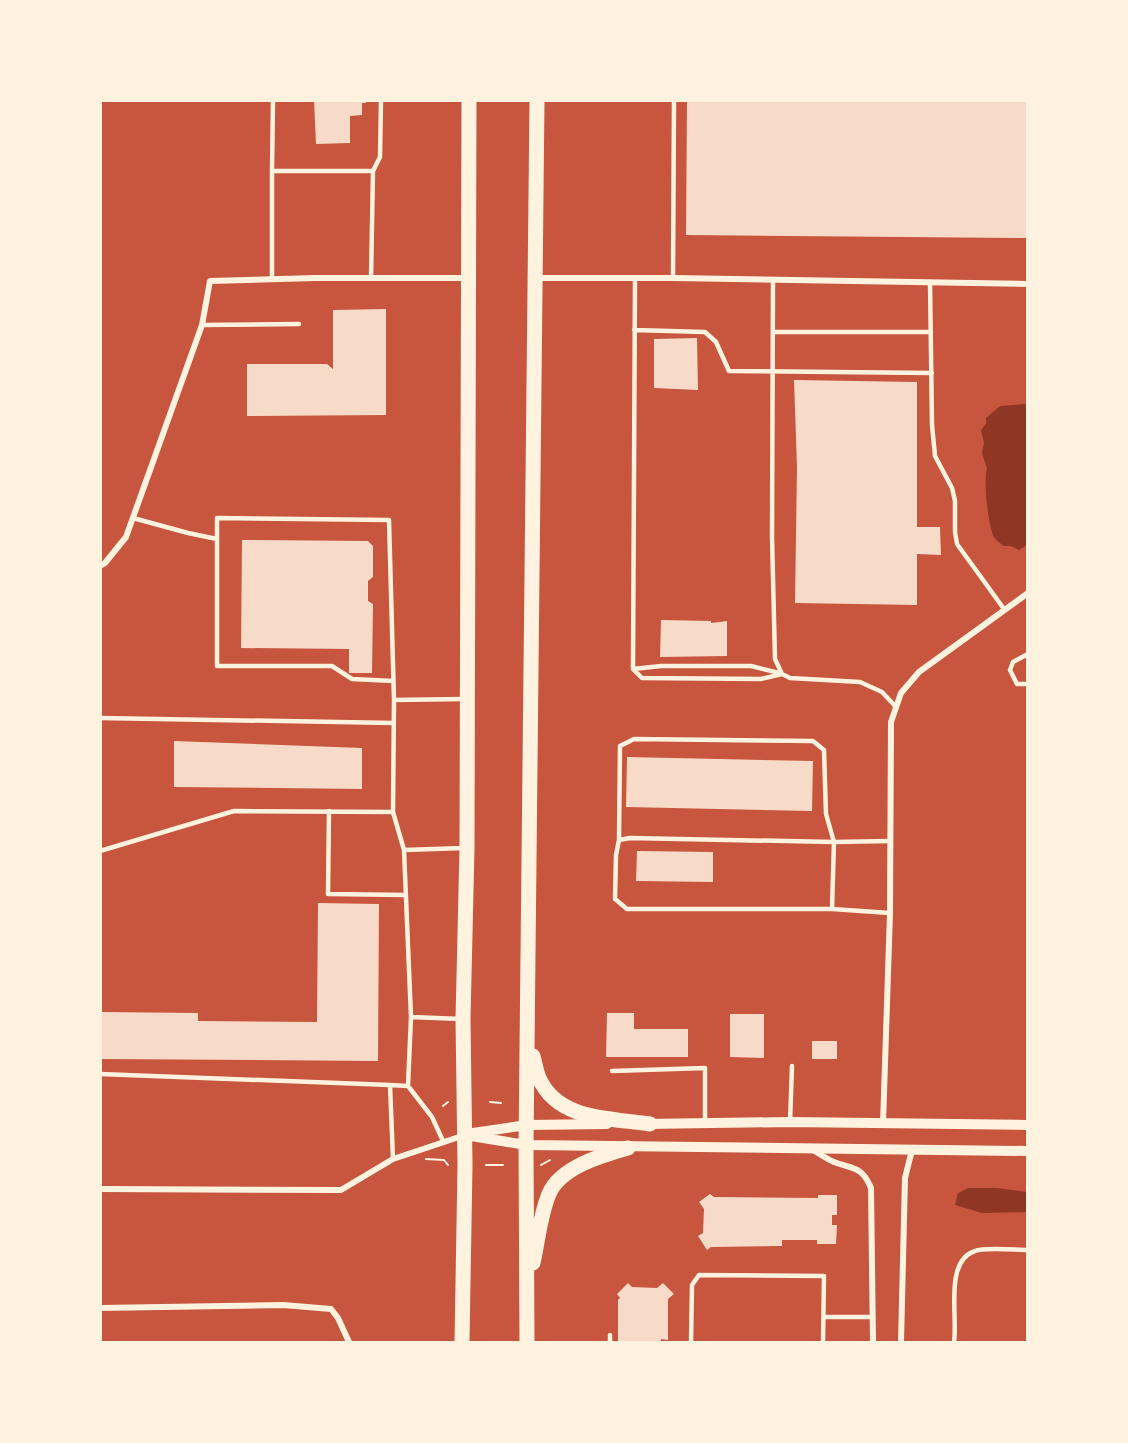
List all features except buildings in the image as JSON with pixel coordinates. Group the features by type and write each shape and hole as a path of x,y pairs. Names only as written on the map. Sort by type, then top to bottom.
{"highway":[{"path":"462,1342 465,1135 463,1019 467,848 469,100"},
{"path":"527,1342 526,1145 537,100"},
{"path":"528,1038 539,1079 551,1096 564,1107 582,1114 650,1124"},
{"path":"527,1293 549,1192 560,1179 584,1162 628,1148"}],"street":[{"path":"103,565 126,537 202,325 210,281 467,278"},
{"path":"536,278 1028,284"},
{"path":"883,1124 890,914 889,740 895,706 904,688 919,672 1028,594"},
{"path":"100,1189 341,1190 393,1159 444,1141 465,1135 527,1125 790,1122 1028,1125"},
{"path":"465,1135 526,1145 628,1148 1028,1151"},
{"path":"812,1149 834,1162 857,1168 867,1179 871,1188 873,1342"},
{"path":"901,1342 905,1178 912,1150"},
{"path":"100,1308 284,1305 331,1309 338,1318 349,1342"}],"lane":[{"path":"272,279 273,100"},
{"path":"371,278 373,171 380,157 381,100"},
{"path":"672,278 674,100"},
{"path":"272,171 373,171"},
{"path":"635,278 633,669 642,678 761,679 782,674"},
{"path":"773,280 773,648 777,668 782,674"},
{"path":"930,282 932,425 935,456 940,470 952,488 955,501 957,543 1004,609"},
{"path":"202,325 300,324"},
{"path":"634,330 705,332 716,342 729,371 932,373"},
{"path":"772,332 931,332"},
{"path":"133,518 217,539"},
{"path":"393,681 351,679 332,666 217,666 217,518 389,520 394,700 393,812 404,850 411,1017 408,1086 432,1118 444,1141"},
{"path":"1028,654 1014,662 1010,670 1017,684 1028,684"},
{"path":"633,669 661,666 751,666 797,679 860,682 882,692 895,706"},
{"path":"394,700 467,699"},
{"path":"100,718 394,723"},
{"path":"832,909 834,842 826,814 824,750 813,741 634,739 621,746 615,899 627,909 832,909 890,914"},
{"path":"100,851 234,811 393,812"},
{"path":"329,811 328,894 406,895"},
{"path":"619,840 630,838 890,841"},
{"path":"404,850 467,848"},
{"path":"411,1017 463,1019"},
{"path":"790,1122 792,1066"},
{"path":"612,1071 705,1068 705,1123"},
{"path":"100,1074 408,1086"},
{"path":"390,1086 393,1159"},
{"path":"954,1342 955,1278 961,1261 975,1250 1028,1251"},
{"path":"691,1342 692,1285 699,1275 824,1276 823,1342"},
{"path":"824,1317 873,1317"},
{"path":"610,1335 610,1342"}],"path":[{"path":"443,1106 448,1102"},
{"path":"490,1102 501,1103"},
{"path":"423,1159 444,1158 448,1165"},
{"path":"541,1165 550,1160"},
{"path":"486,1165 503,1165"}],"shaded area":[{"path":"1027,404 1027,545 1019,550 1011,546 1004,546 995,538 992,531 987,503 987,469 982,453 984,443 981,430 986,424 986,418 1000,406"},
{"path":"968,1188 997,1188 1027,1192 1027,1212 982,1213 955,1205 958,1193"}]}
